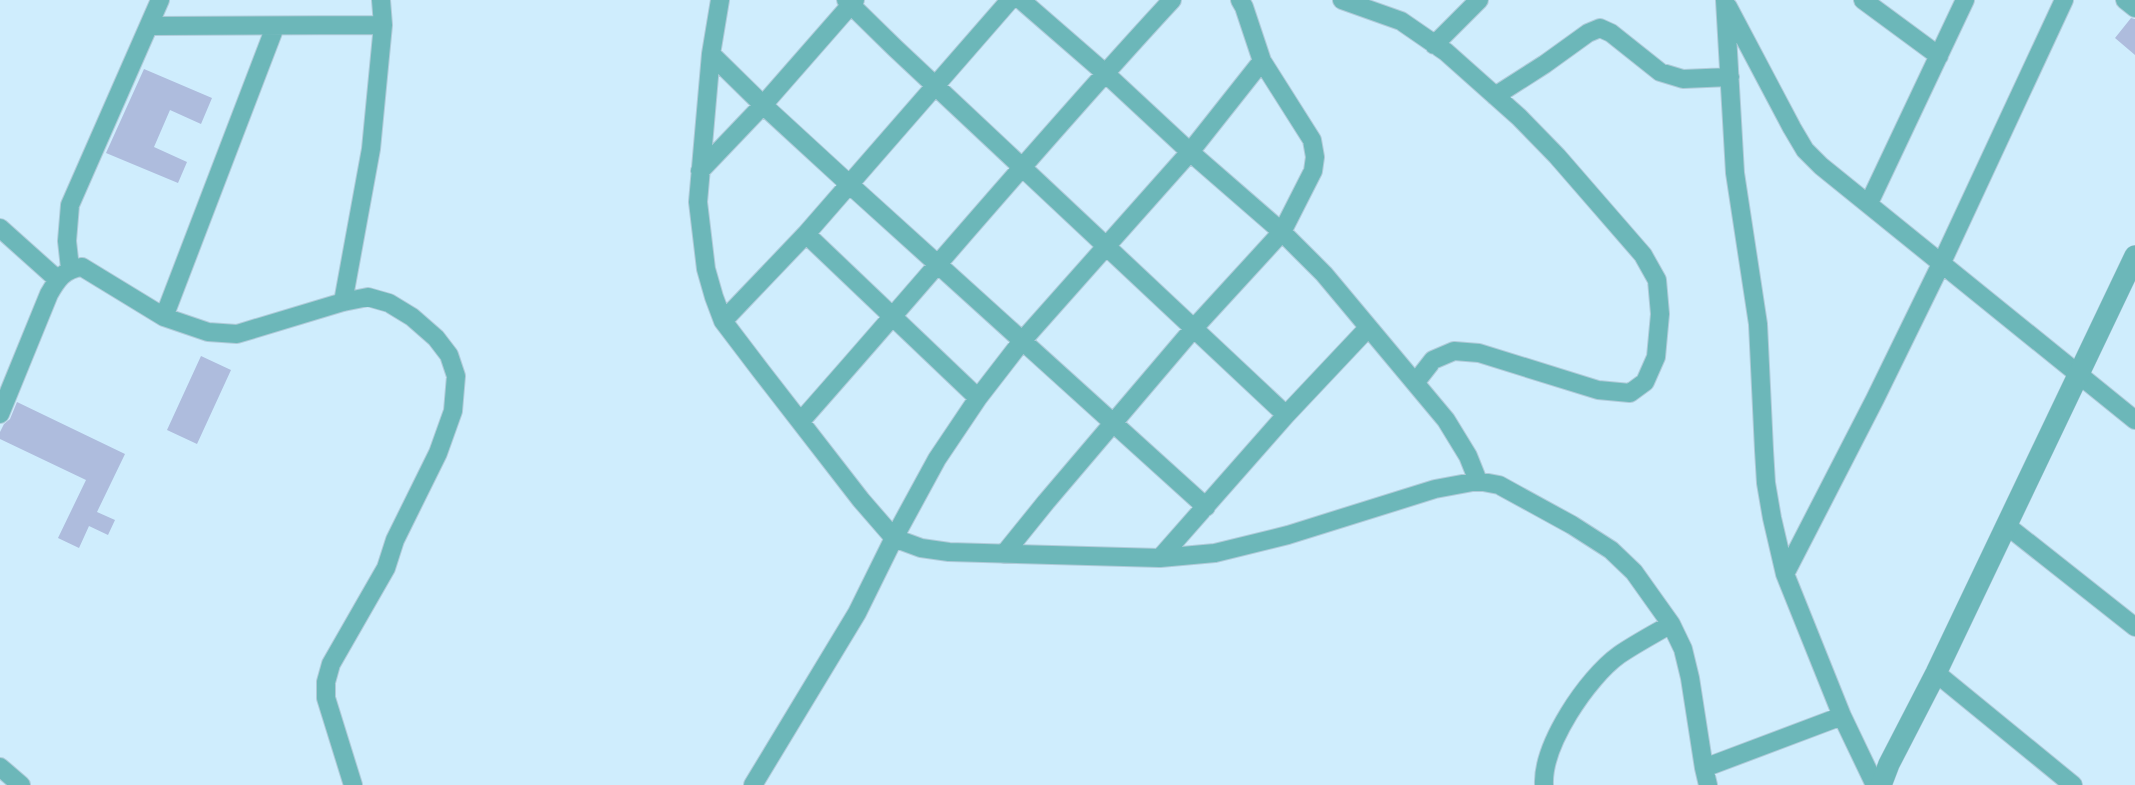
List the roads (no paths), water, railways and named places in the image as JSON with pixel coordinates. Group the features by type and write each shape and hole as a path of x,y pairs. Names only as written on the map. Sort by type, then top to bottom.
{"street":[{"path":"64,274 70,205 160,0"},
{"path":"343,302 371,149 383,25 381,0"},
{"path":"720,0 711,54 698,202 706,269 723,321 848,485 894,538 921,548 949,552 1160,558 1215,553 1288,535 1435,489 1478,481 1499,485 1528,499 1611,550 1634,572 1671,624 1683,649 1706,777 1842,716"},
{"path":"723,321 806,234 1010,0"},
{"path":"1021,0 1282,232 1324,274 1446,420 1467,456 1478,481"},
{"path":"801,421 939,265 1022,166 1172,0"},
{"path":"1004,554 1194,328 1282,232 1313,171 1315,157 1312,140 1262,61 1240,0"},
{"path":"1342,0 1401,21 1446,52 1496,96 1557,156 1643,255 1657,280 1659,314 1656,357 1645,381 1630,393 1598,390 1479,353 1454,351 1432,360 1415,383"},
{"path":"1434,45 1479,0"},
{"path":"1725,0 1735,173 1758,324 1766,483 1785,574 1842,716 1875,785"},
{"path":"1725,0 1805,150 1821,166 2135,420"},
{"path":"1863,0 1939,56"},
{"path":"1869,203 1965,0"},
{"path":"1785,574 1942,262 2064,0"},
{"path":"2125,0 2135,8"},
{"path":"700,171 763,105 851,2 936,87 1286,415"},
{"path":"149,26 383,25"},
{"path":"164,317 275,27"},
{"path":"1496,96 1588,33 1600,28 1611,33 1660,72 1683,80 1730,77"},
{"path":"711,54 849,184 1206,507"},
{"path":"753,785 857,613 937,459 978,398 1022,341 1190,152 1262,61"},
{"path":"0,228 64,274"},
{"path":"806,234 978,398"},
{"path":"1881,785 1889,764 1936,673 2135,256"},
{"path":"0,414 49,294 64,274 81,267 164,317 208,332 237,334 343,302 368,297 388,303 412,317 436,338 449,355 456,376 453,411 438,453 395,540 386,568 331,664 326,682 326,698 353,785"},
{"path":"1160,558 1286,415 1368,328"},
{"path":"2006,525 2135,627"},
{"path":"1544,785 1554,742 1571,708 1594,678 1618,656 1671,624"},
{"path":"1936,673 2073,785"},
{"path":"0,767 21,785"}]}
